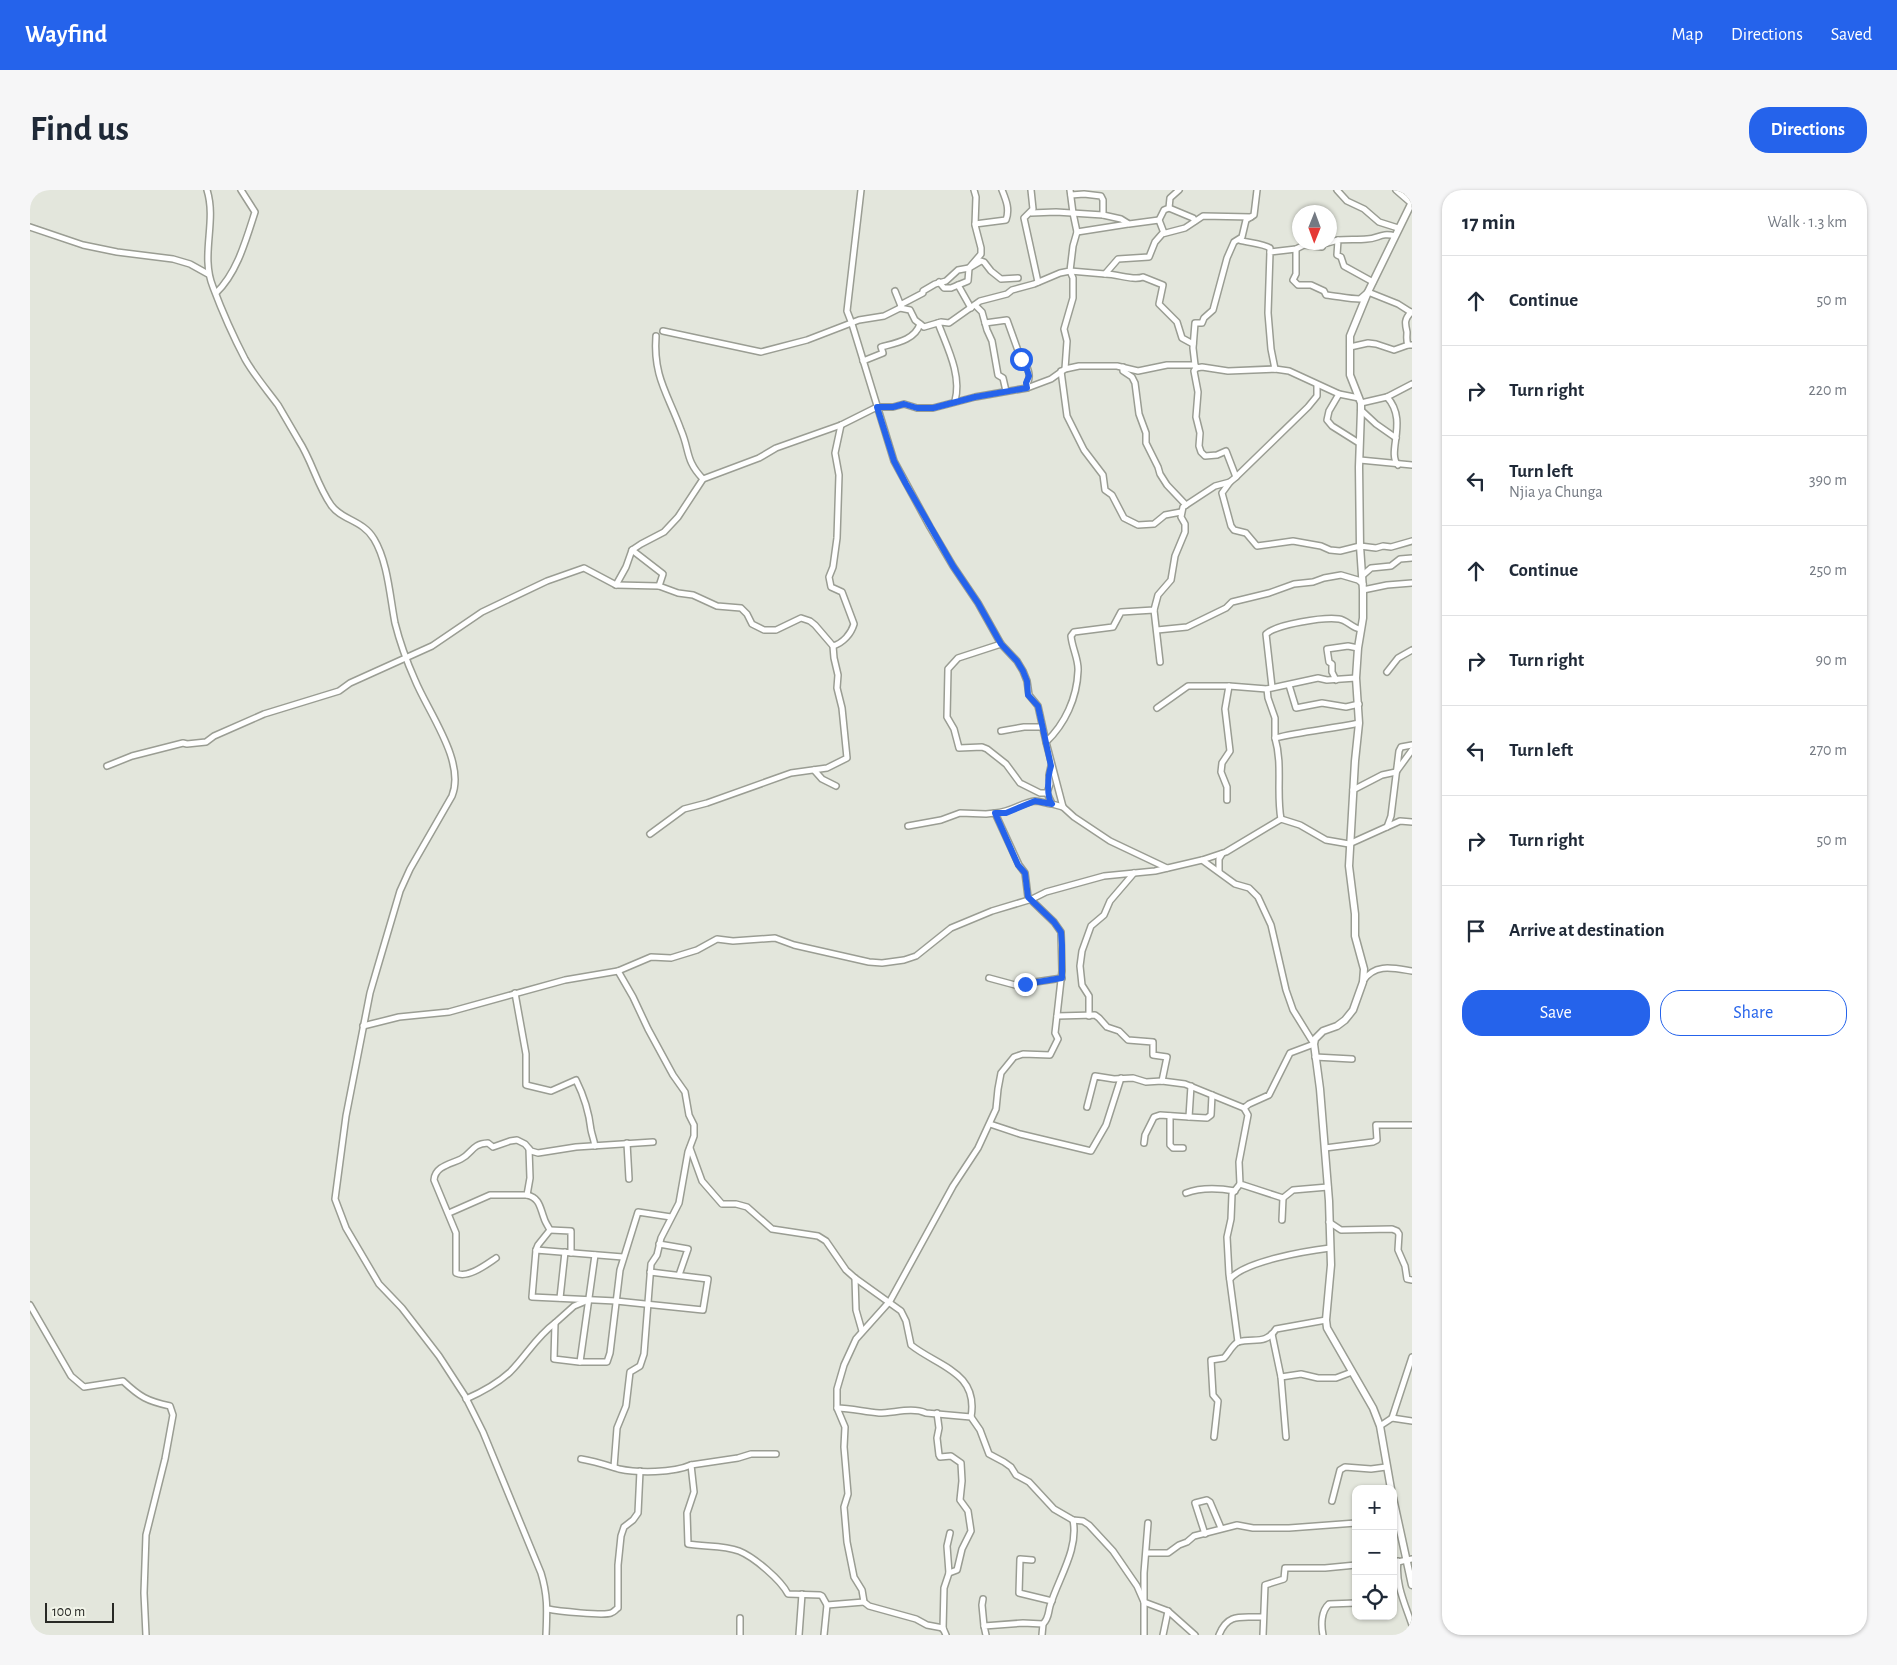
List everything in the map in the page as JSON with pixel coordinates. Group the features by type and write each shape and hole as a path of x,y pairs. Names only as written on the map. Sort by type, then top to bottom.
{"street":[{"path":"206,190 210,209 208,274 216,293 245,360 300,442 330,503 340,514 365,528 376,541 382,558 396,626 406,658 456,772 455,789 410,869 400,891 370,993 346,1116 335,1199 346,1228 380,1284 402,1308 439,1356 466,1399 490,1448 541,1573 546,1590 548,1609 546,1635"},
{"path":"216,293 225,285 242,250 255,212 242,190"},
{"path":"861,190 847,311 877,407 898,469 939,542 978,603 1001,644 1017,661 1023,671 1027,681 1028,695 1038,706 1051,766 1063,807"},
{"path":"939,282 944,288 951,288 968,280 969,268 981,254 982,248 975,224 976,197 974,190"},
{"path":"975,224 1006,220 1008,212 1007,201 1002,190"},
{"path":"1031,190 1033,209 1031,213"},
{"path":"1164,232 1159,220 1164,210 1168,208 1170,198 1178,190"},
{"path":"1236,477 1226,451 1217,455 1205,456 1199,446 1200,433 1196,416 1198,392 1194,371 1193,344 1195,323 1202,322 1213,310 1227,258 1234,242 1242,237 1246,220 1254,216 1257,190"},
{"path":"1337,190 1346,201 1364,209 1379,222 1398,228"},
{"path":"1396,190 1412,202 1372,282 1350,336 1350,375 1360,404 1376,424 1396,438"},
{"path":"1103,215 1103,200 1101,196 1071,192 1077,232 1069,267 1073,278 1073,298 1064,329 1067,341 1063,370 1064,401 1071,427 1093,464 1103,475 1105,490 1112,495 1124,518 1138,525 1154,524 1165,515 1181,512"},
{"path":"1168,208 1194,218 1195,221"},
{"path":"1038,282 1025,216 1031,213 1056,212 1103,215 1121,219 1129,224"},
{"path":"1105,274 1118,259 1148,257 1155,242 1164,232 1185,228 1203,216 1250,217"},
{"path":"1077,232 1159,220"},
{"path":"30,227 108,250 173,259 190,264 208,274"},
{"path":"1372,282 1344,266 1341,257 1337,255 1338,240 1354,238 1366,240 1378,235 1389,234 1395,236"},
{"path":"1239,240 1248,244 1267,245 1270,249 1268,313 1275,369"},
{"path":"1270,252 1292,249"},
{"path":"1296,250 1296,269 1293,280 1298,285 1316,287 1324,291 1326,295 1338,295 1356,299 1360,299 1368,292"},
{"path":"663,331 762,352 801,341 859,320 884,316 923,293 923,291 939,282 946,281 958,270 969,268 981,261 1001,279 1018,278"},
{"path":"901,307 910,310 915,320 924,327 928,327 943,322 949,323 980,301 1007,294 1012,290 1060,273 1070,271 1118,275 1137,280 1143,277 1163,285 1159,304 1177,322 1182,338 1193,344"},
{"path":"958,286 973,307 982,312 994,346 998,375 1003,378 1006,391"},
{"path":"895,291 901,307"},
{"path":"1350,347 1368,343 1394,350 1410,345 1405,322 1411,313 1368,292"},
{"path":"985,323 1007,320 1021,359 1024,360 1028,371 1027,388"},
{"path":"938,323 947,343 956,374 958,391 955,401"},
{"path":"863,361 883,353 881,347 909,338 918,332 920,324"},
{"path":"656,336 656,357 662,388 682,430 690,463 703,479"},
{"path":"616,584 626,567 632,550 664,532 678,517 703,479 759,458 776,448 841,425 877,407 893,407 904,404 917,408 933,408 955,401 1027,388 1052,379 1063,370 1079,366 1123,368 1138,371 1167,365 1195,366 1228,371 1275,369 1289,371 1360,404 1387,397 1412,384"},
{"path":"1123,368 1135,383 1139,414 1146,433 1146,443 1160,474 1167,485 1186,505"},
{"path":"1317,385 1317,396 1308,407 1230,482 1222,493 1231,526 1234,530 1246,533 1257,546 1293,541 1340,551 1360,546 1376,548 1412,541"},
{"path":"1338,394 1328,411 1327,420 1332,426 1359,443"},
{"path":"1387,397 1395,409 1398,425 1394,457 1398,465"},
{"path":"1360,404 1360,546 1363,587 1356,678 1359,723 1349,844 1349,866 1355,914 1355,936 1364,970 1363,982"},
{"path":"833,646 840,644 854,624 842,592 831,587 829,577 833,567 837,538 839,475 835,453 841,425"},
{"path":"1360,460 1412,466"},
{"path":"1160,662 1154,610 1158,595 1171,580 1175,556 1186,532 1181,512 1183,507 1215,486 1230,482"},
{"path":"632,550 663,574 659,586"},
{"path":"1363,575 1371,568 1392,566 1400,559 1412,558"},
{"path":"107,766 132,756 183,743 206,742 214,736 264,714 339,691 350,683 432,646 482,612 533,587 584,568 616,584 659,586 693,595 717,606 741,608 747,614 752,624 764,630 776,630 801,618 810,621 833,646 847,758 827,768 792,773 708,803 684,809 650,834"},
{"path":"1157,630 1187,627 1226,608 1232,602 1269,593 1294,584 1313,582 1342,575 1358,580 1363,587"},
{"path":"1363,587 1412,583"},
{"path":"1046,742 1065,718 1074,698 1078,671 1072,645 1074,632 1113,627 1121,612 1154,610"},
{"path":"1281,819 1279,794 1280,758 1275,738 1275,718 1268,698 1270,688 1266,634 1281,626 1328,618 1344,621 1360,630"},
{"path":"1001,644 958,658 948,669 948,717 954,729 959,748 982,747 987,749 1006,764 1020,783 1047,793"},
{"path":"1336,680 1332,672 1332,664 1328,662 1327,649 1348,646 1358,648"},
{"path":"1387,672 1398,658 1412,650"},
{"path":"1157,708 1188,686 1270,688 1318,678 1336,680 1356,678"},
{"path":"1289,685 1296,708 1322,703 1346,708 1359,704"},
{"path":"1227,800 1227,787 1222,772 1222,763 1230,751 1225,709 1229,686"},
{"path":"1275,738 1302,731 1324,730 1359,723"},
{"path":"1001,731 1024,727 1042,727"},
{"path":"1387,827 1391,816 1399,751 1401,747 1412,745"},
{"path":"1353,790 1382,775 1396,772 1412,750"},
{"path":"1051,766 1050,784 1047,793 1052,804"},
{"path":"814,770 822,779 836,786"},
{"path":"908,826 941,820 960,813 1006,813 1035,801 1063,807 1074,817 1110,840 1167,868"},
{"path":"864,1602 862,1590 854,1577 847,1542 844,1507 848,1494 844,1446 845,1427 836,1408 837,1389 844,1365 856,1339 890,1301 953,1186 978,1148 996,1109 1001,1073 1014,1057 1023,1054 1050,1055 1058,1039 1055,1033 1062,978 1061,932 1054,922 1028,897 1025,873 1018,865 995,813"},
{"path":"363,1026 399,1017 448,1012 565,980 618,970 651,957 671,958 697,950 717,939 733,941 775,938 794,945 869,962 882,963 904,960 916,956 951,928 992,910 1032,899 1046,892 1104,876 1167,868 1202,860 1222,853 1281,819 1300,825 1326,840 1349,844 1400,821 1412,822"},
{"path":"1219,872 1219,859 1222,853"},
{"path":"1202,860 1235,884 1249,888 1258,897 1271,926 1286,990 1294,1010 1314,1044"},
{"path":"1089,1016 1088,994 1082,985 1080,966 1082,950 1091,926 1104,915 1110,901 1134,872"},
{"path":"1390,1485 1380,1426 1373,1408 1327,1328 1326,1320 1331,1265 1328,1187 1320,1089 1314,1044 1315,1039 1323,1031 1336,1026 1349,1015 1363,982 1377,968 1396,968 1412,971"},
{"path":"614,1467 617,1428 626,1406 628,1377 630,1372 640,1366 644,1354 650,1264 657,1255 659,1244 679,1203 694,1136 685,1092 648,1029 618,970"},
{"path":"989,978 1015,985 1062,978"},
{"path":"515,994 526,1054 526,1085 551,1091 576,1080 585,1101 595,1146"},
{"path":"1057,1016 1089,1016 1099,1018 1107,1026 1119,1031 1128,1040 1153,1042 1153,1056 1167,1057 1162,1081"},
{"path":"1244,1108 1269,1095 1290,1052 1314,1044"},
{"path":"1315,1057 1352,1059"},
{"path":"1087,1107 1095,1076 1185,1084 1244,1108 1248,1115 1239,1162 1240,1184 1232,1194 1231,1219 1226,1237 1238,1342"},
{"path":"990,1124 1020,1134 1091,1151 1106,1125 1121,1078"},
{"path":"1189,1117 1191,1086"},
{"path":"1144,1143 1145,1135 1154,1117 1160,1115 1207,1118 1211,1115 1212,1095"},
{"path":"1170,1116 1170,1145 1173,1148 1183,1148"},
{"path":"1325,1148 1373,1142 1377,1140 1376,1125 1412,1125"},
{"path":"496,1258 469,1273 460,1275 456,1273 456,1233 434,1180 436,1172 462,1158 474,1147 484,1143 488,1143 493,1147 517,1140 526,1144 529,1149 530,1178 527,1195"},
{"path":"529,1149 538,1152 653,1142"},
{"path":"627,1143 629,1179"},
{"path":"690,1148 702,1181 722,1204 736,1204 747,1207 772,1230 818,1236 826,1241 846,1270 901,1311 906,1322 911,1345 952,1369 963,1380 971,1396 971,1417 980,1430 989,1454 1004,1462 1011,1467 1016,1475 1029,1482 1054,1509 1073,1520 1083,1521 1089,1525 1113,1551 1137,1586 1144,1602 1168,1612 1195,1635"},
{"path":"1240,1184 1284,1198"},
{"path":"1282,1220 1284,1198 1292,1190 1328,1187"},
{"path":"1186,1193 1196,1189 1209,1188 1235,1191"},
{"path":"449,1213 490,1195 527,1195 534,1197 539,1204 550,1230"},
{"path":"555,1323 554,1359 580,1362 608,1362 623,1257 638,1212 671,1217"},
{"path":"1329,1222 1341,1230 1392,1229 1397,1231 1399,1234 1398,1250 1405,1266 1407,1279 1412,1280"},
{"path":"560,1298 572,1231 550,1230 538,1244 536,1250 532,1297 616,1301 703,1310 708,1279 650,1272"},
{"path":"659,1244 688,1249 679,1275"},
{"path":"1230,1279 1236,1274 1271,1260 1307,1251 1330,1248"},
{"path":"536,1250 623,1257"},
{"path":"580,1362 595,1255"},
{"path":"855,1278 856,1310 862,1331"},
{"path":"466,1399 492,1386 510,1371 542,1332 574,1306 588,1300"},
{"path":"30,1306 71,1376 84,1387 123,1381 137,1394 150,1401 170,1406 173,1415 165,1459 146,1535 144,1593 146,1635"},
{"path":"1214,1437 1218,1401 1213,1396 1210,1360 1224,1358 1238,1342 1258,1341 1272,1334 1276,1329 1326,1320"},
{"path":"1272,1334 1281,1377 1286,1437"},
{"path":"1380,1426 1392,1418 1412,1357"},
{"path":"1281,1377 1306,1374 1318,1378 1336,1378 1352,1372"},
{"path":"836,1408 851,1408 881,1413 919,1410 926,1413 971,1417"},
{"path":"938,1413 939,1428 937,1438 939,1455 940,1457 951,1456 960,1463 962,1481 960,1500 968,1511 971,1531 962,1549 957,1570 949,1573"},
{"path":"1392,1418 1412,1421"},
{"path":"581,1459 640,1471 673,1470 751,1454 776,1454"},
{"path":"691,1465 694,1492 687,1512 688,1544 740,1551 778,1581 788,1594 822,1596 827,1604 824,1635"},
{"path":"1332,1502 1340,1470 1345,1467 1371,1469 1386,1467"},
{"path":"548,1609 599,1614 611,1613 618,1608 618,1565 622,1532 638,1513 640,1471"},
{"path":"1205,1534 1195,1503 1207,1500 1210,1502 1222,1528"},
{"path":"1042,1635 1071,1545 1075,1529 1073,1520"},
{"path":"1144,1635 1148,1523"},
{"path":"1146,1553 1168,1553 1194,1536 1237,1525 1277,1528 1352,1523"},
{"path":"1397,1528 1409,1559 1412,1585"},
{"path":"945,1632 944,1588 949,1573 947,1546 950,1533"},
{"path":"1032,1560 1020,1559 1019,1593 1052,1602"},
{"path":"1263,1635 1265,1585 1284,1579 1285,1568 1325,1568 1352,1565"},
{"path":"1397,1568 1399,1586 1412,1625"},
{"path":"798,1635 802,1594"},
{"path":"983,1600 986,1635"},
{"path":"827,1604 864,1602 869,1606 916,1619 927,1625 943,1628 945,1632"},
{"path":"1323,1635 1321,1628 1324,1608 1329,1604 1352,1603"},
{"path":"1163,1635 1168,1612"},
{"path":"1219,1635 1222,1626 1232,1618 1263,1617"},
{"path":"740,1618 740,1635"},
{"path":"984,1626 1023,1623 1044,1624"}],"route":[{"path":"1021,359 1024,360 1029,374 1026,383 1027,388 955,401 933,408 917,408 904,404 893,407 877,407 894,461 906,484 1001,644 1017,661 1023,671 1027,681 1028,695 1038,706 1051,766 1050,784 1047,793 1052,804 1035,801 1006,813 995,813 1018,865 1025,873 1028,897 1054,922 1061,932 1062,978 1025,984"}]}
